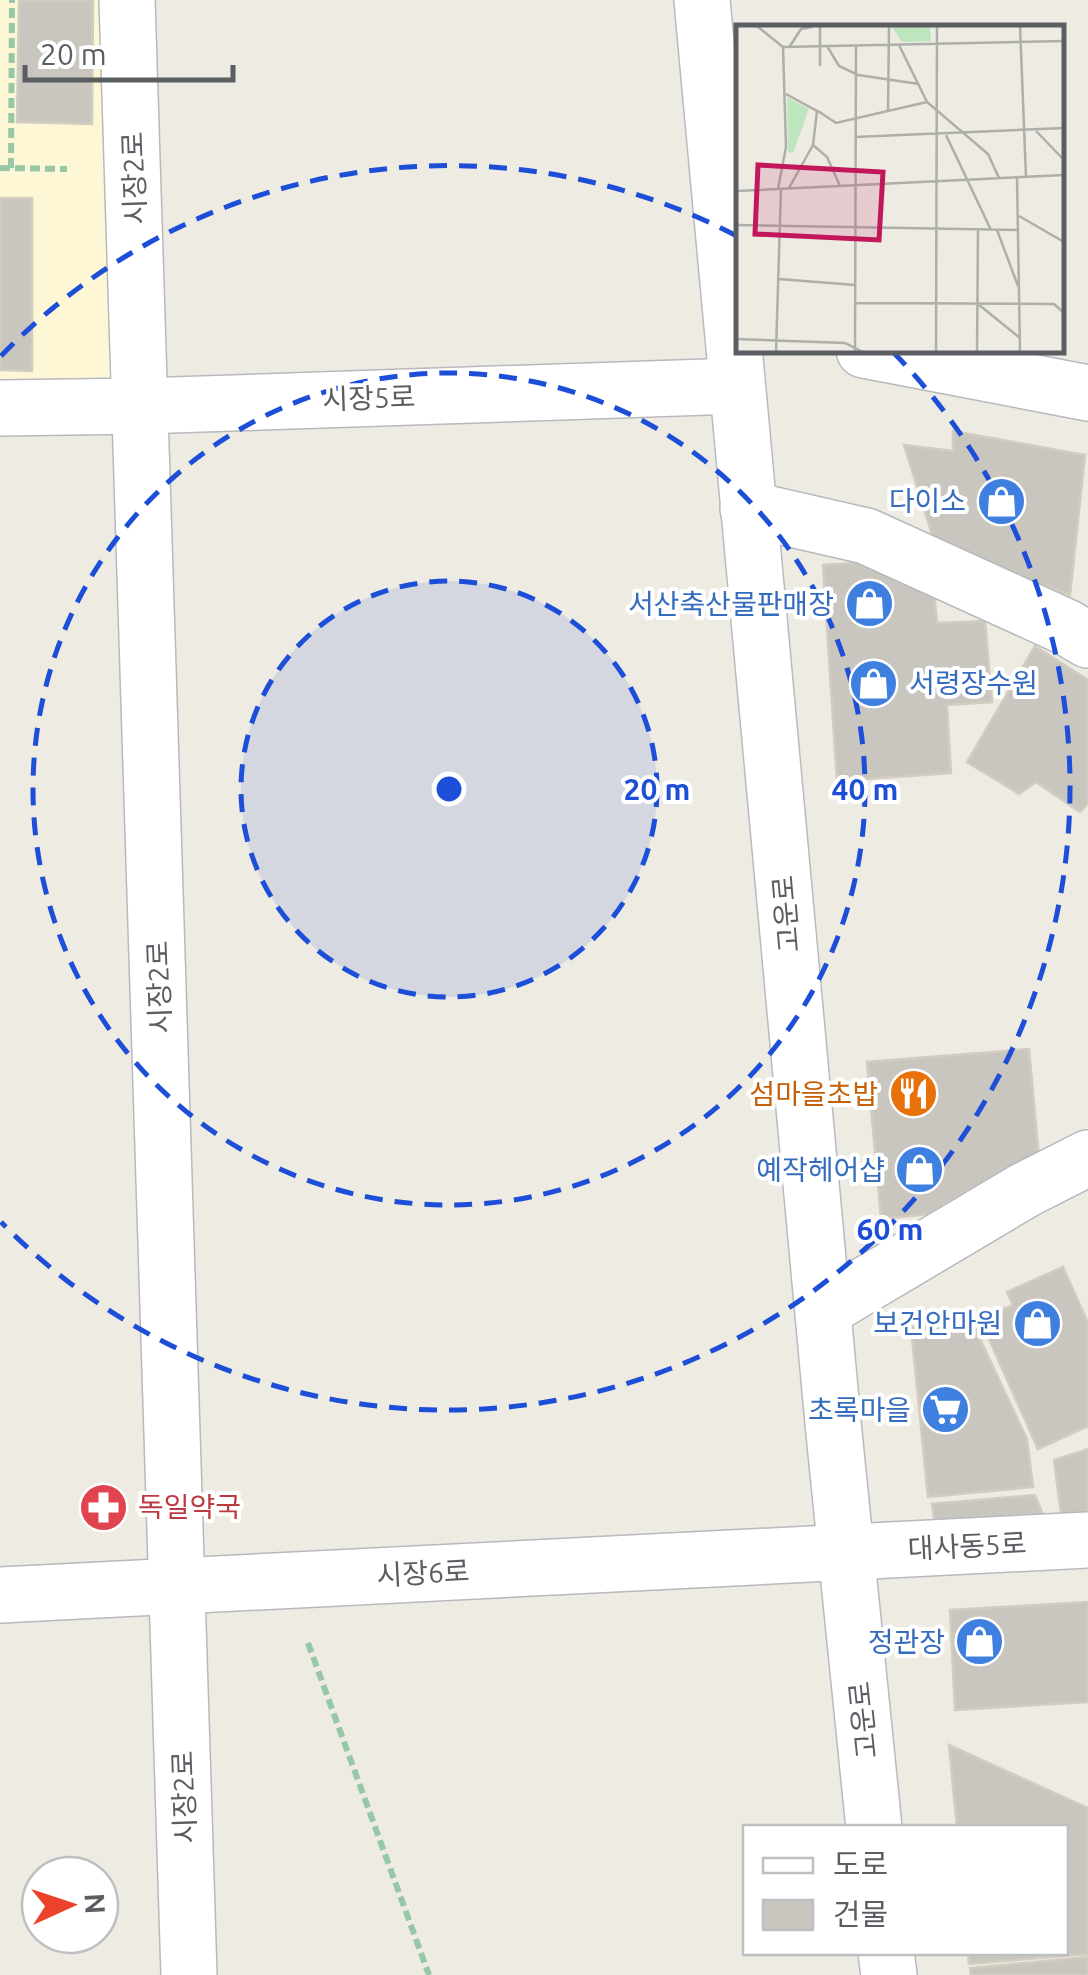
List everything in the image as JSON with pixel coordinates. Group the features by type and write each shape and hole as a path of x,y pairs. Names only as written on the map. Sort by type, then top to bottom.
{"street":[{"name":"시장2로","path":"127,0 190,1975"},
{"name":"고운로","path":"702,0 735,324 737,386 822,1310 874,1825"},
{"path":"874,352 1088,393"},
{"name":"시장5로","path":"0,408 737,386"},
{"path":"748,508 866,536 1088,640"},
{"path":"822,1310 1025,1190 1088,1158"},
{"name":"대사동5로","path":"846,1552 1088,1540"},
{"name":"시장6로","path":"0,1595 846,1552"}],"path":[{"path":"11,168 12,0"},
{"path":"286,1580 429,1975"}],"shaded area":[{"path":"0,0 113,0 124,385 0,383"}],"building":[{"path":"19,0 93,0 92,124 17,122"},
{"path":"0,198 32,198 32,371 0,370"},
{"name":"다이소","path":"953,431 1085,455 1070,595 936,547 904,445 953,451"},
{"path":"871,562 933,582 937,623 985,621 992,702 947,705 951,773 837,781 823,565"},
{"path":"1035,646 1088,680 1088,803 1080,812 1036,782 1019,794 967,762"},
{"path":"1029,1049 1041,1180 974,1187 929,1214 881,1219 867,1062"},
{"path":"1063,1267 1088,1323 1088,1426 1038,1449 980,1319 1013,1305 1007,1292"},
{"path":"971,1320 1027,1439 1033,1487 928,1497 911,1327"},
{"path":"1088,1449 1088,1512 1061,1514 1054,1460"},
{"path":"1035,1495 1046,1522 947,1530 934,1518 932,1504"},
{"path":"1088,1602 1088,1702 955,1710 950,1610"},
{"path":"949,1745 1088,1808 1088,1954 969,1964 968,1955 1068,1955 1068,1825 957,1825"},
{"path":"1088,1957 1088,1975 971,1975 970,1968"}],"place":[{"name":"다이소","path":"1001,501"},
{"name":"서산축산물판매장","path":"869,604"},
{"name":"서령장수원","path":"874,683"},
{"name":"섬마을초밥","path":"913,1094"},
{"name":"예작헤어샵","path":"920,1170"},
{"name":"보건안마원","path":"1037,1323"},
{"name":"초록마을","path":"946,1410"},
{"name":"독일약국","path":"103,1507"},
{"name":"정관장","path":"980,1642"}]}
